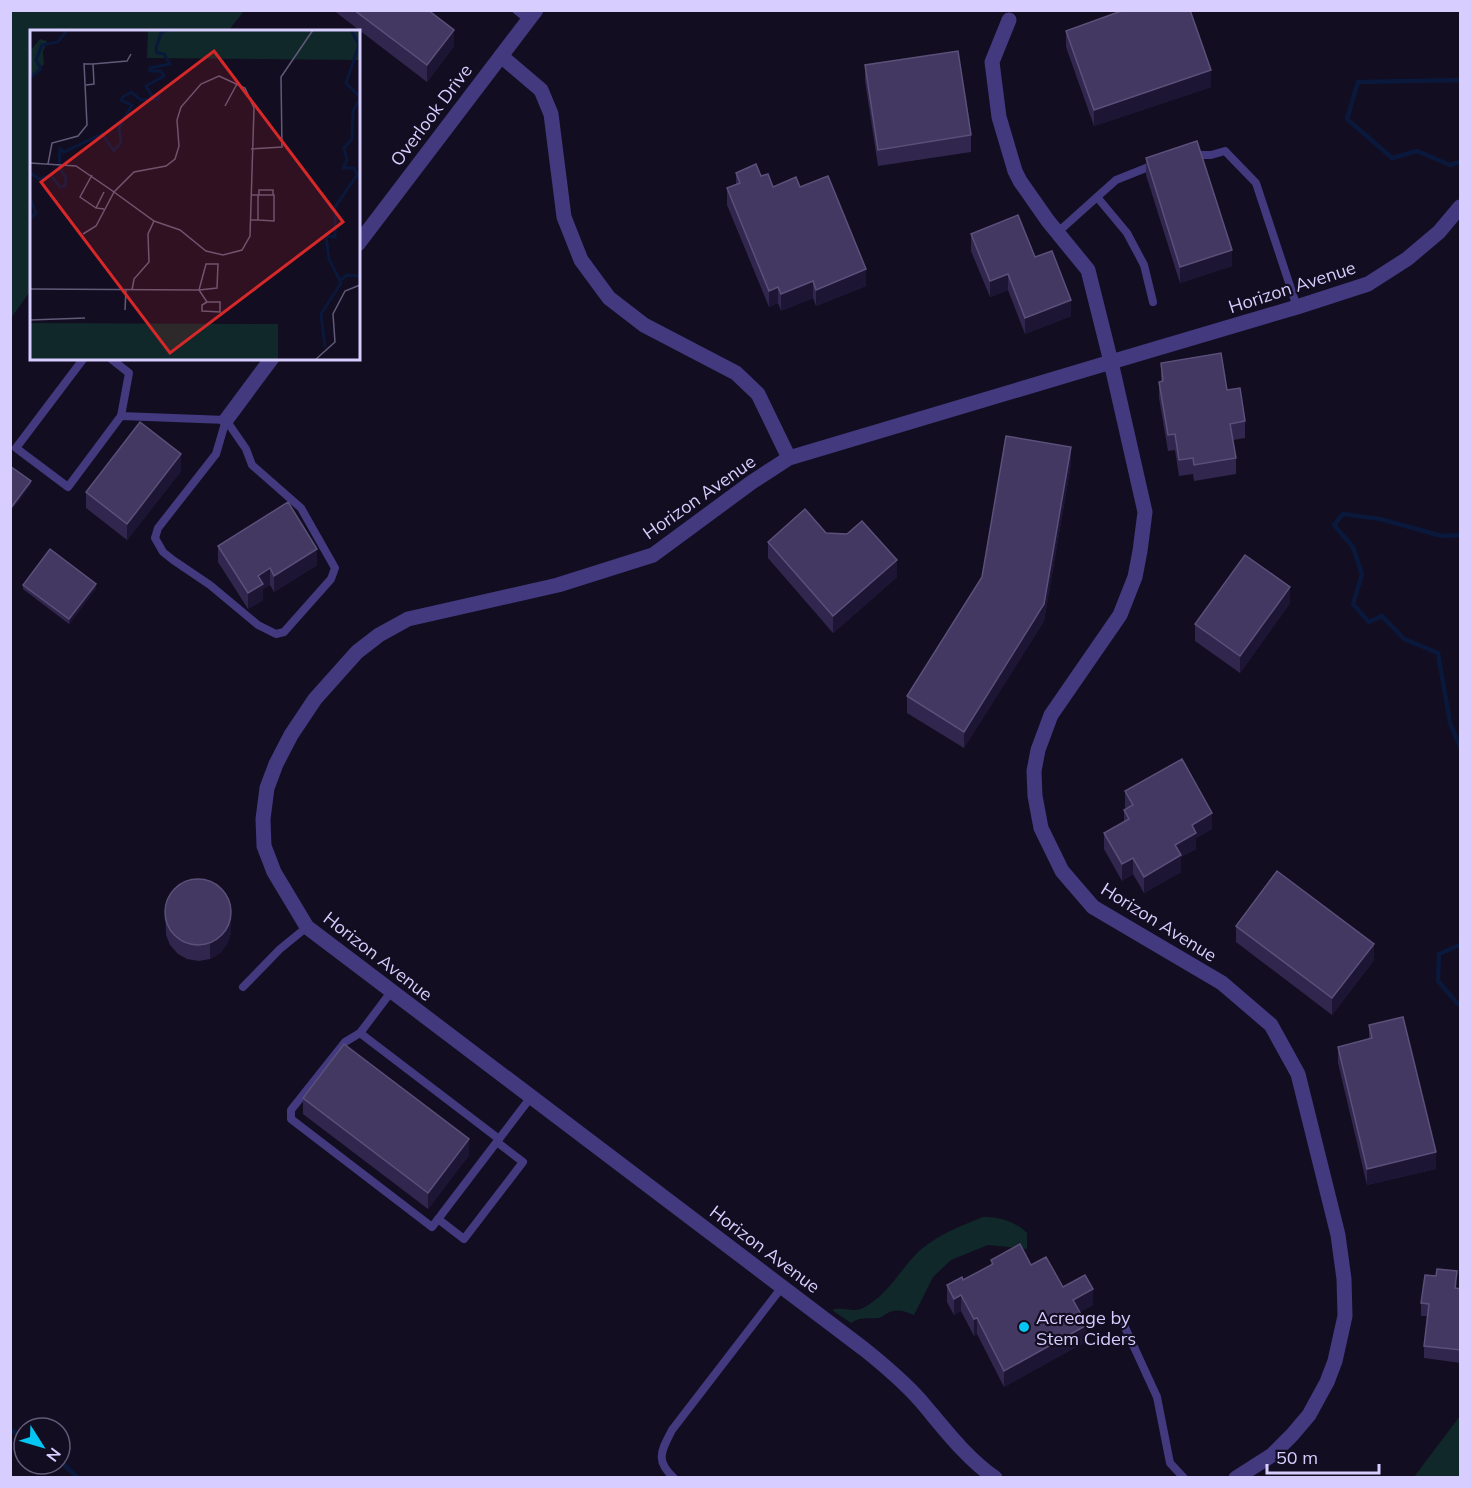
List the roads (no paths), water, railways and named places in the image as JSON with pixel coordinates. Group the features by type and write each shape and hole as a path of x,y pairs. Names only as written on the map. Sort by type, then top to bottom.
{"street":[{"name":"Overlook Drive","path":"360,241 501,56 527,14"},
{"path":"1009,20 992,62 999,117 1015,171 1020,181 1088,270 1111,362"},
{"path":"501,56 541,90 551,114 564,217 581,260 609,298 644,325 736,373 758,394 789,458"},
{"name":"Horizon Avenue","path":"995,1478 966,1454 918,1398 888,1368 307,927 274,872 264,846 263,819 267,788 291,735 315,699 357,652 379,635 408,619 558,585 652,555 789,458 1368,284 1407,259 1439,232 1461,207"},
{"path":"226,420 271,360"},
{"name":"Horizon Avenue","path":"1111,362 1145,512 1140,551 1135,577 1120,615 1051,715 1044,734 1034,771 1035,796 1041,828 1062,871 1093,907 1222,983 1271,1024 1298,1074 1338,1235 1344,1279 1345,1316 1335,1361 1327,1382 1309,1414 1285,1442 1272,1455 1236,1478"}],"lane":[{"path":"1185,156 1211,155 1225,151 1256,183 1297,307"},
{"path":"1058,232 1116,180 1145,167 1165,162"},
{"path":"1097,197 1127,233 1144,265 1153,302"},
{"path":"82,360 16,448 68,487 121,416 129,373 113,360"},
{"path":"121,416 226,420"},
{"path":"226,420 246,448 252,465 301,508 335,568 331,579 285,632 276,634 258,625 210,585 163,552 155,538 158,528 216,454 226,420"},
{"path":"243,987 280,949 307,927"},
{"path":"391,992 360,1033 345,1042 291,1110 291,1119 432,1227 531,1097"},
{"path":"360,1033 523,1162 464,1239 438,1219"},
{"path":"674,1478 664,1469 661,1461 663,1448 672,1430 782,1287"},
{"path":"1123,1323 1157,1397 1170,1463 1184,1478"}],"waterway":[{"path":"1460,80 1358,82 1347,119 1392,158 1417,151 1450,165 1460,162"},
{"path":"1460,535 1442,536 1380,519 1343,514 1334,525 1353,547 1362,574 1353,604 1369,622 1382,616 1404,639 1438,653 1450,723 1460,747"},
{"path":"1460,945 1439,954 1438,981 1460,1004"},
{"path":"72,1472 78,1478"}],"place":[{"name":"Acreage by Stem Ciders","path":"1024,1327"}]}
